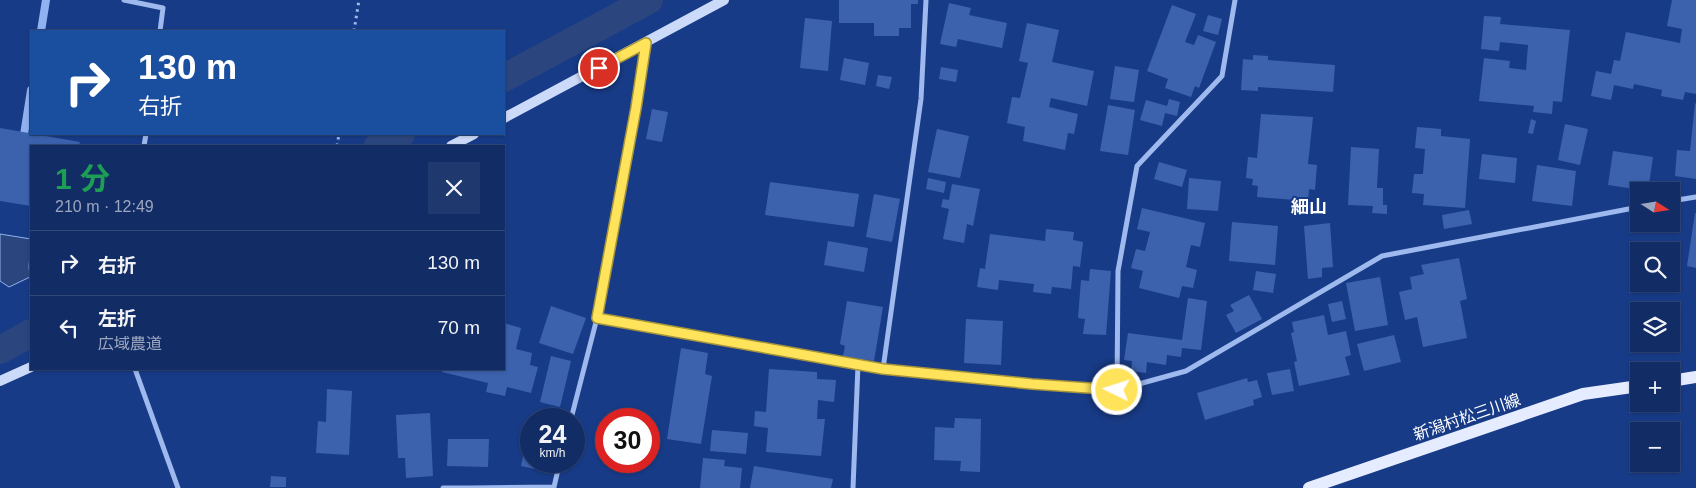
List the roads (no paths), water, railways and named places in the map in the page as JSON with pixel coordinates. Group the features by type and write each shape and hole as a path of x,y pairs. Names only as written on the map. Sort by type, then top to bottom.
{"main road":[{"path":"1680,380 1696,377"},
{"name":"新潟村松三川線","path":"1309,488 1583,394 1630,387"}],"street":[{"path":"124,0 163,8 160,30"},
{"path":"505,117 724,0"},
{"path":"883,369 921,99 926,0"},
{"path":"1117,390 1118,271 1137,166 1222,76 1235,0"},
{"path":"574,408 597,318 636,108 646,43"},
{"path":"453,145 472,135"},
{"path":"1680,200 1696,197"},
{"path":"597,318 883,369 1032,384 1117,390 1186,371 1382,256 1630,209"},
{"path":"853,488 858,365"},
{"path":"0,381 30,366"},
{"path":"135,370 178,488"},
{"path":"442,488 554,487 557,473"}],"water":[{"path":"0,234 30,239 30,277 9,287 0,281"}],"waterway":[{"path":"41,30 46,0"},
{"path":"505,77 649,0"},
{"path":"23,141 30,96"},
{"path":"380,145 399,135"},
{"path":"0,350 30,334"}],"district":[{"name":"細山","path":"1309,207"}]}
